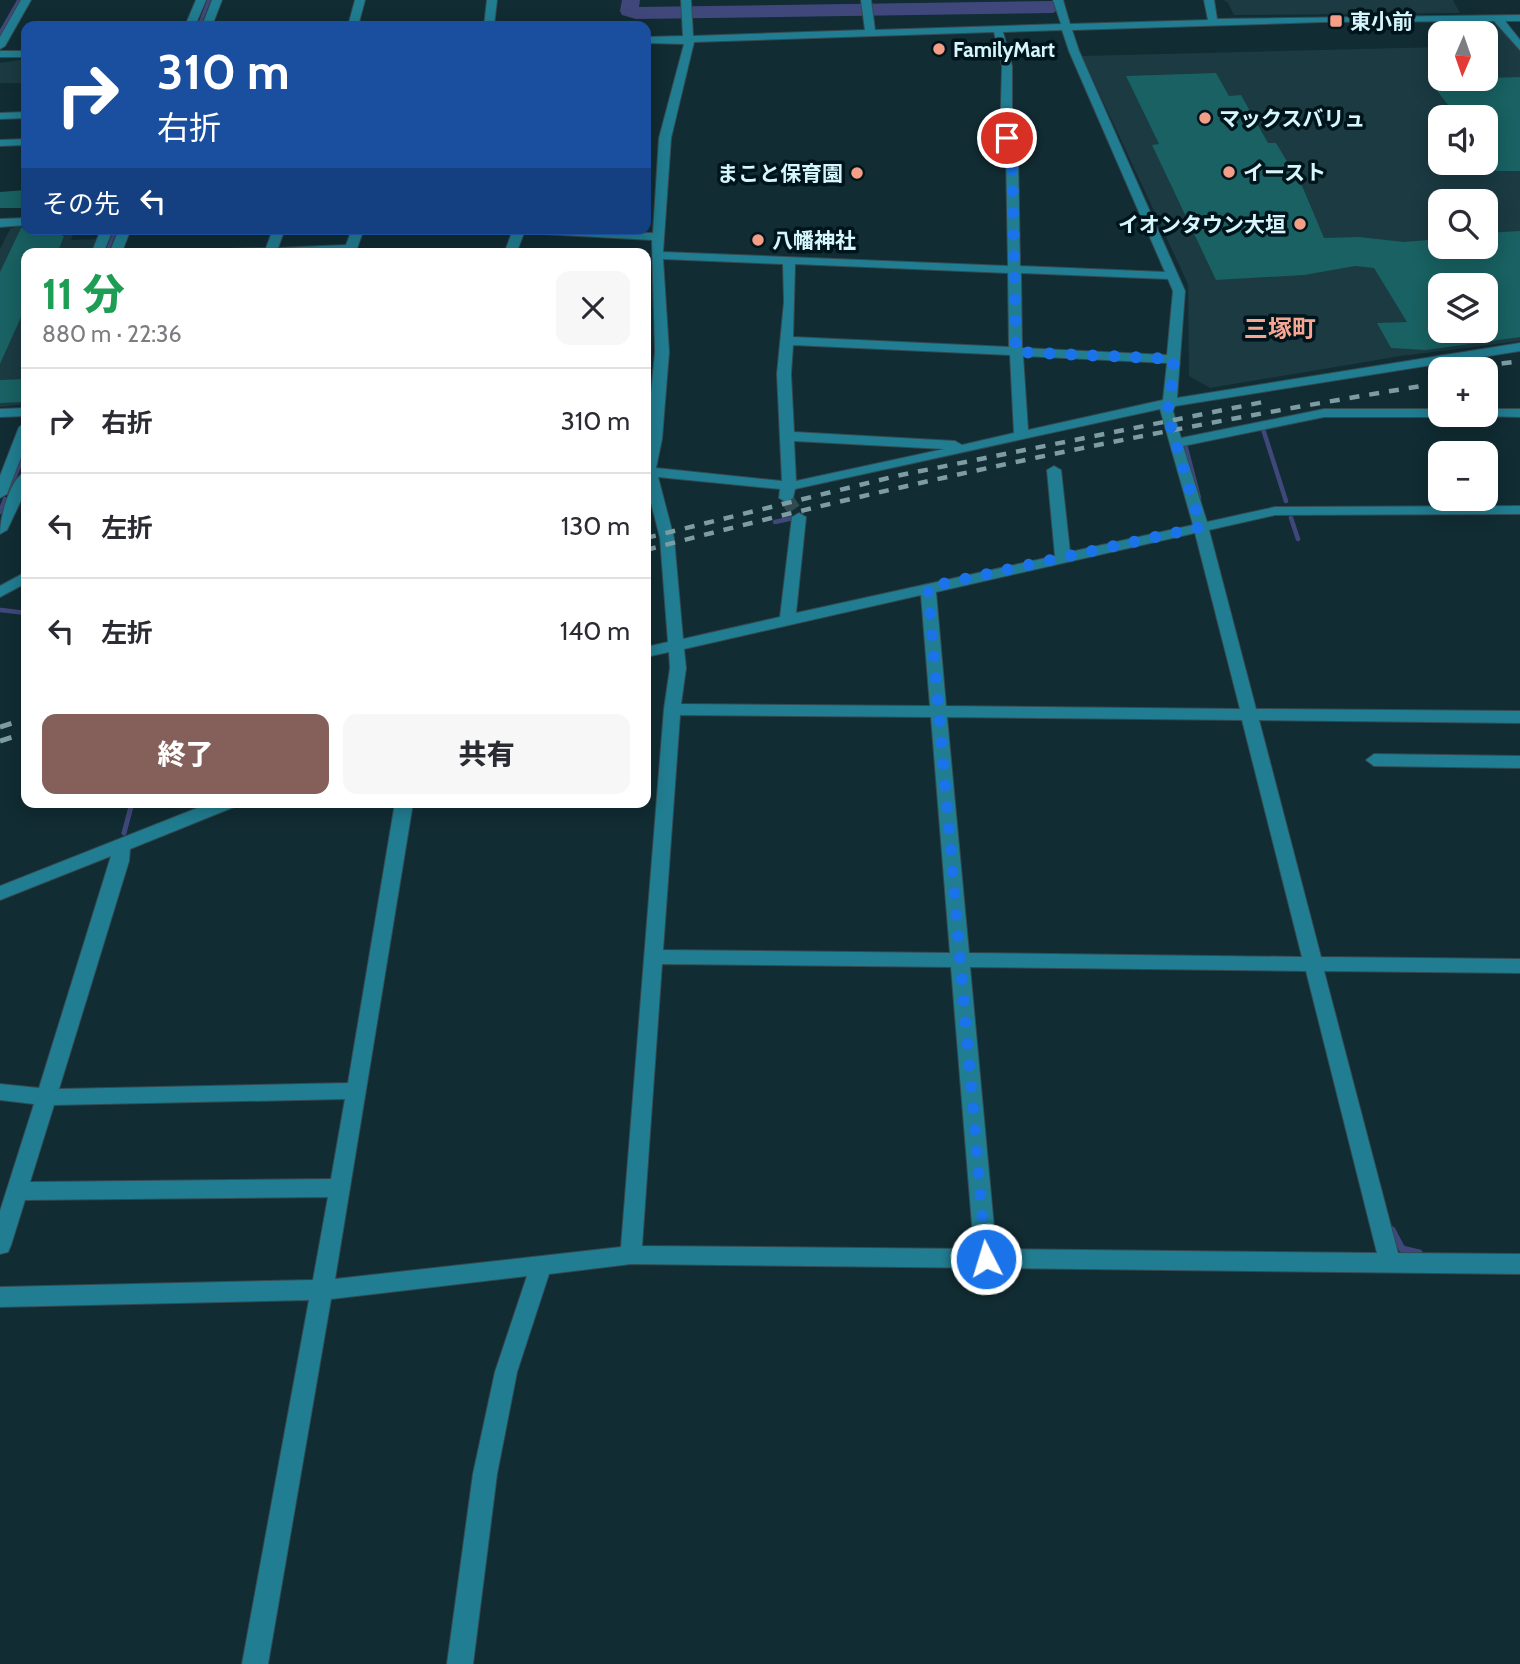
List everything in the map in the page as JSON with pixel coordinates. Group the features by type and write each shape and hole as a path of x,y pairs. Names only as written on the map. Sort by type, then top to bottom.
{"street":[{"path":"0,46 26,0"},
{"path":"192,21 201,0"},
{"path":"208,21 217,0"},
{"path":"354,21 360,0"},
{"path":"490,21 492,0"},
{"path":"866,0 870,33"},
{"path":"1058,0 1074,51 1180,291 1170,403 1166,411 1201,527 1390,1263"},
{"path":"1209,0 1213,22"},
{"path":"651,455 655,439 662,352 657,255 665,138 688,39 686,8"},
{"path":"1448,17 1449,21"},
{"path":"1497,18 1520,47"},
{"path":"651,40 1213,22 1520,18"},
{"path":"998,30 1007,66 1006,142 1012,152 1016,352 1021,435"},
{"path":"0,54 21,54"},
{"path":"0,116 21,116"},
{"path":"0,143 21,142"},
{"path":"1,225 21,223"},
{"path":"624,235 660,237"},
{"path":"657,255 1174,276"},
{"path":"787,492 783,374 790,302 789,259"},
{"path":"786,341 1174,359"},
{"path":"651,472 787,492 813,483 961,447 1170,403 1394,365 1520,347"},
{"path":"0,413 21,412"},
{"path":"1176,443 1324,413 1428,413"},
{"path":"1498,414 1519,416"},
{"path":"787,436 946,442 961,447"},
{"path":"0,494 21,439"},
{"path":"1054,470 1063,558"},
{"path":"631,1255 672,709 678,668 667,538 659,499 651,480"},
{"path":"0,530 21,486"},
{"path":"651,651 928,587 1285,510 1520,510"},
{"path":"788,619 799,517"},
{"path":"0,592 21,580"},
{"path":"928,587 986,1259"},
{"path":"672,709 1248,714 1519,721"},
{"path":"1374,760 1520,762"},
{"path":"0,893 216,808"},
{"path":"255,1664 340,1188 403,808"},
{"path":"0,1245 120,861 121,845"},
{"path":"653,957 1520,966"},
{"path":"0,1092 48,1097 356,1091"},
{"path":"18,1191 340,1188"},
{"path":"0,1297 321,1290 631,1255 1520,1264"},
{"path":"460,1664 485,1474 506,1372 541,1266"}],"shaded area":[{"path":"1223,0 1453,0 1460,13 1234,15 1228,3"},
{"name":"イオンタウン大垣","path":"1498,24 1507,24 1520,38 1520,341 1401,356 1210,388 1189,376 1188,284 1082,56 1428,47 1428,91 1498,91"},
{"path":"21,60 21,83 0,83 0,63"},
{"path":"21,225 21,235 73,235 71,240 98,239 94,248 21,248 21,405 0,407 0,249 10,229"}],"building":[{"name":"イースト","path":"1216,73 1229,96 1241,95 1268,143 1276,143 1303,188 1324,238 1359,237 1404,242 1428,240 1428,259 1498,259 1498,232 1520,231 1520,337 1498,340 1498,273 1428,273 1428,343 1477,343 1426,350 1391,348 1377,323 1407,322 1374,268 1355,266 1304,275 1216,280 1152,145 1159,144 1126,76"},
{"path":"1520,77 1520,171 1498,171 1498,105 1448,105 1437,91 1498,91 1498,78"},
{"path":"21,190 21,208 0,208 0,192"},
{"path":"21,228 21,235 64,236 59,248 21,248 21,317 0,364 0,272"},
{"path":"21,379 21,402 0,403 0,380"}],"waterway":[{"path":"0,33 19,0"},
{"path":"201,21 209,0"},
{"path":"631,0 629,11 636,13 1053,7"},
{"path":"108,248 114,235"},
{"path":"1263,429 1286,501"},
{"path":"1185,444 1199,498"},
{"path":"8,492 21,462"},
{"path":"0,512 5,499"},
{"path":"775,522 793,518 793,521"},
{"path":"1291,518 1298,539"},
{"path":"1,610 21,612"},
{"path":"124,833 131,808"},
{"path":"1392,1230 1402,1249 1419,1253"}],"tunnel":[{"path":"786,498 799,517"}],"railway":[{"path":"1498,364 1520,361"},
{"path":"651,549 843,501 1041,457 1428,385"},
{"path":"651,537 896,476 1268,401"},
{"path":"0,727 21,721"},
{"path":"0,741 21,735"}],"place":[{"name":"東小前","path":"1336,21"},
{"name":"FamilyMart","path":"939,49"},
{"name":"マックスバリュ","path":"1205,118"},
{"name":"イースト","path":"1229,172"},
{"name":"まこと保育園","path":"857,173"},
{"name":"イオンタウン大垣","path":"1300,224"},
{"name":"八幡神社","path":"758,240"}],"district":[{"name":"三塚町","path":"1280,328"}],"route":[{"path":"986,1259 928,587 1201,527 1166,411 1170,403 1174,359 1016,352 1012,152 1006,142 1007,138"}]}
